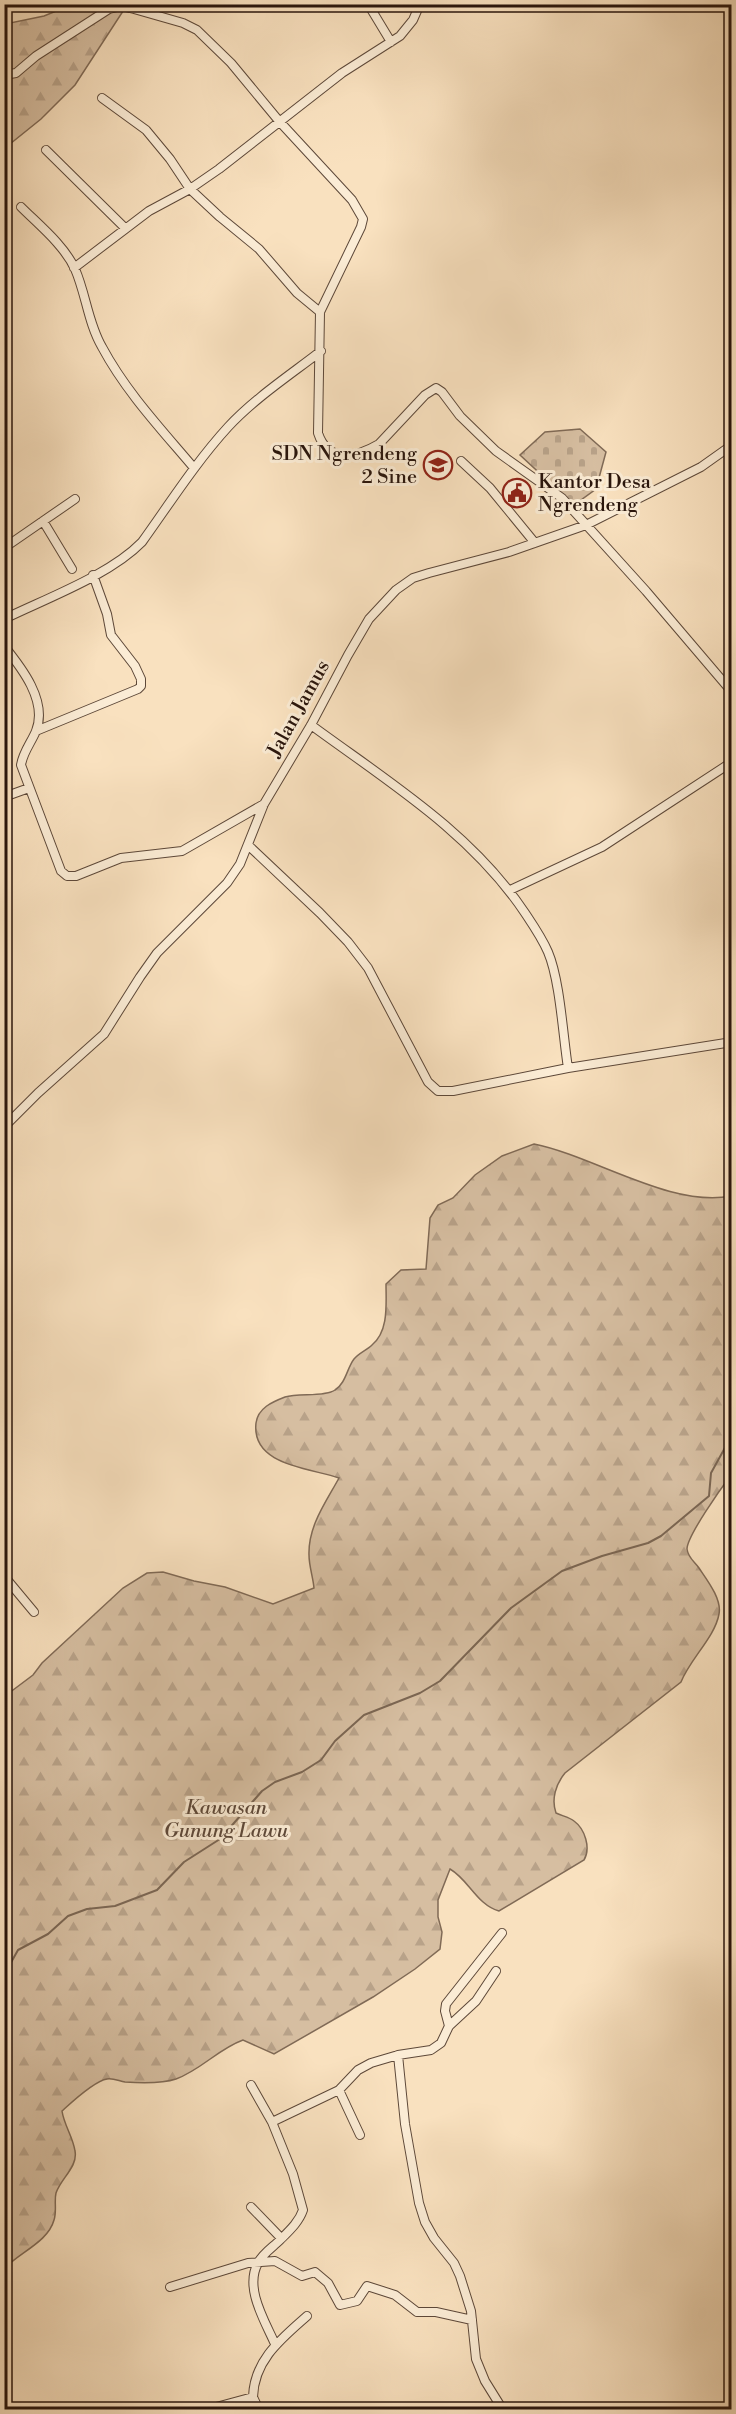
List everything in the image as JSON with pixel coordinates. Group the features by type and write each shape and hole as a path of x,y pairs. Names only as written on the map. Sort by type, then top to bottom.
{"street":[{"path":"368,4 391,42"},
{"path":"74,268 125,228 219,169 342,74 391,42 407,29 420,4"},
{"path":"4,75 16,73 36,56 102,13 121,6 168,17 197,30 231,63 279,121 333,178 352,200 363,219 320,312 318,433 321,442 327,449 343,455 356,455 370,449 379,444 424,395 436,388 480,436 562,498 646,591 732,692"},
{"path":"102,98 146,130 170,159 190,189 259,249 297,293 320,312"},
{"path":"46,150 125,228"},
{"path":"21,207 58,246 74,268 91,324 105,353 141,404 194,468"},
{"path":"4,619 121,560 142,542 194,468 243,413 321,351"},
{"name":"Jalan Jamus","path":"4,1127 104,1034 157,953 227,883 240,864 264,804 369,620 396,590 413,578 535,543 586,525 701,467 732,445"},
{"path":"461,461 490,488 535,543"},
{"path":"4,548 75,499"},
{"path":"43,521 72,569"},
{"path":"36,731 141,686 141,679 135,666 111,635 93,575"},
{"path":"4,646 31,684 38,713 36,731 21,765 61,871 67,876 76,876 121,858 182,850 264,804"},
{"path":"311,725 439,819 478,854 510,890 549,953 554,972 568,1068"},
{"path":"510,890 602,847 732,762"},
{"path":"4,797 29,788"},
{"path":"248,845 348,942 368,968 428,1082 438,1091 453,1091 568,1068 732,1042"},
{"path":"4,1576 34,1612"},
{"path":"449,2026 445,2011 446,2004 502,1933"},
{"path":"272,2122 339,2090 358,2070 371,2063 398,2055 431,2050 441,2043 449,2026 468,2011 496,1971"},
{"path":"398,2055 405,2124 419,2203 434,2238 454,2263 460,2276 472,2320 476,2359 484,2381 503,2409"},
{"path":"251,2085 272,2122 293,2174 303,2210 298,2222 258,2263 255,2293 275,2344"},
{"path":"339,2090 360,2135"},
{"path":"251,2207 282,2238"},
{"path":"170,2287 234,2266 275,2261 302,2276 315,2272 328,2283 340,2305 357,2301 367,2286 394,2295 417,2312 436,2312 472,2320"},
{"path":"259,2409 254,2397 257,2371 275,2344 307,2316"},
{"path":"205,2409 254,2397"}],"green space":[{"path":"71,5 127,5 75,85 41,119 5,148 5,24 44,16"},
{"path":"580,429 606,452 596,489 574,505 520,455 545,432"},
{"name":"Kawasan Gunung Lawu","path":"534,1144 683,1195 708,1198 731,1196 731,1475 699,1523 687,1549 716,1596 719,1608 717,1623 681,1682 565,1773 559,1782 554,1797 556,1813 572,1820 581,1829 587,1844 584,1860 499,1911 491,1908 479,1898 463,1879 450,1869 438,1900 438,1917 442,1932 440,1949 373,1997 274,2054 243,2040 176,2079 144,2083 107,2079 77,2097 62,2111 74,2146 75,2157 72,2167 56,2193 55,2217 51,2228 40,2241 5,2268 5,1696 33,1675 42,1663 123,1588 147,1573 163,1572 225,1587 273,1604 314,1588 309,1559 311,1534 339,1478 299,1468 273,1457 263,1448 257,1437 257,1418 266,1406 285,1397 331,1392 339,1387 354,1359 372,1345 381,1332 386,1308 386,1284 401,1270 426,1269 430,1218 438,1205 453,1198 475,1175 502,1156"}],"waterway":[{"path":"4,1975 18,1950 48,1934 68,1916 87,1909 115,1906 157,1890 184,1862 220,1839 262,1791 275,1782 302,1772 321,1760 335,1741 364,1715 420,1693 440,1681 511,1608 562,1571 602,1556 648,1543 661,1536 709,1496 711,1473 732,1435"}],"place":[{"name":"SDN Ngrendeng 2 Sine","path":"438,465"},
{"name":"Kantor Desa Ngrendeng","path":"517,493"}]}
